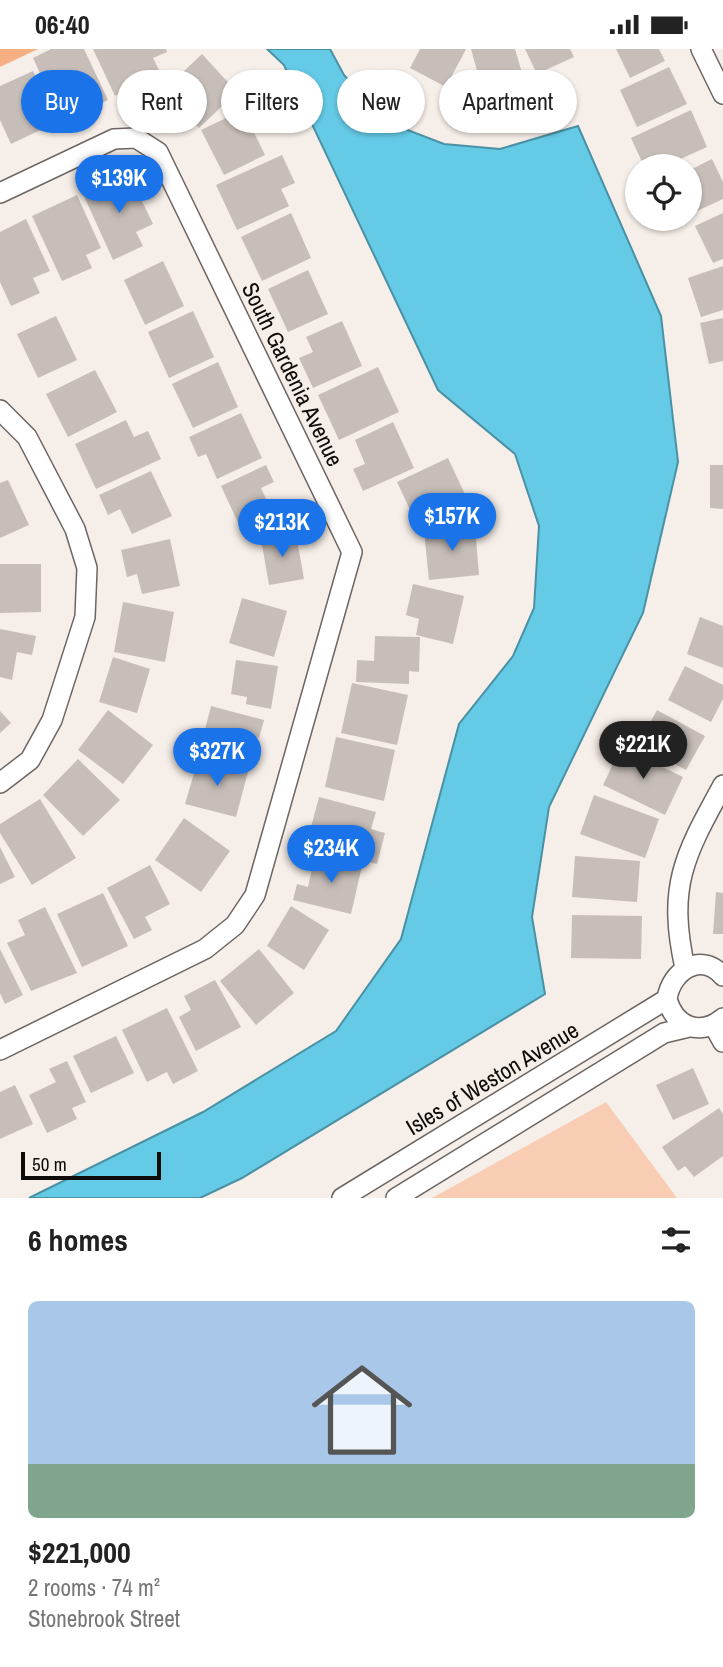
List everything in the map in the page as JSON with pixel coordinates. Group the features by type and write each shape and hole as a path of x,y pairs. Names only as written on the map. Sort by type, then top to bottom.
{"street":[{"path":"701,49 723,94"},
{"name":"South Gardenia Avenue","path":"0,193 114,139 136,138 158,152 352,552 255,895 235,925 205,949 0,1050"},
{"path":"0,410 27,437 75,529 87,568 85,617 52,720 30,760 0,783"},
{"path":"685,968 676,929 678,886 693,841 723,785"},
{"path":"720,1029 690,1027 679,1021 667,999 669,987 685,968 697,965 709,967 723,976"},
{"name":"Isles of Weston Avenue","path":"342,1198 667,999"},
{"path":"396,1198 664,1033 690,1027"}],"shaded area":[{"path":"0,49 38,49 0,67"},
{"path":"606,1102 677,1198 432,1198"}],"water":[{"path":"267,49 330,49 341,70 337,70 337,133 415,133 444,144 500,149 554,133 577,133 578,126 661,316 678,462 643,613 549,807 532,917 545,994 242,1178 200,1198 29,1198 203,1112 336,1031 401,939 459,724 513,656 534,608 539,526 515,454 438,390 316,133 323,133 323,70 286,70"}],"building":[{"path":"51,49 84,49 94,70 39,70 33,58"},
{"path":"93,49 166,49 167,52 153,58 159,70 117,70 115,96"},
{"path":"420,49 466,49 455,70 439,70 439,83 425,76 425,70 410,68"},
{"path":"471,49 515,49 521,70 477,70"},
{"path":"525,49 570,49 574,57 546,70 535,70"},
{"path":"616,49 659,49 665,61 630,78"},
{"path":"202,54 221,75 221,107 207,120 207,70 185,70"},
{"path":"669,67 687,104 637,127 620,90"},
{"path":"21,76 21,133 34,133 11,144 0,120 0,86"},
{"path":"103,89 108,100 103,102"},
{"path":"691,110 707,147 692,154 638,154 631,138"},
{"path":"221,120 221,133 254,133 265,155 224,175 203,133 207,133 207,127"},
{"path":"282,155 295,183 281,189 289,206 237,230 216,185"},
{"path":"712,159 723,182 723,199 702,209 702,164"},
{"path":"128,172 153,224 136,232 143,246 113,260 83,194"},
{"path":"77,195 101,248 86,255 92,268 62,281 32,216"},
{"path":"291,213 311,258 262,281 241,237"},
{"path":"723,213 723,259 713,263 697,231 702,231 702,223"},
{"path":"26,219 50,271 33,278 40,293 11,306 0,282 0,232"},
{"path":"163,261 184,306 145,325 124,280"},
{"path":"723,266 723,310 701,317 688,278"},
{"path":"308,270 328,314 288,332 268,289"},
{"path":"193,311 214,357 169,378 148,332"},
{"path":"56,316 77,360 38,378 17,334"},
{"path":"723,318 723,361 709,364 700,323"},
{"path":"342,321 362,366 313,388 299,358 313,352 306,337"},
{"path":"218,362 238,407 193,428 172,384"},
{"path":"378,367 399,412 339,440 318,395"},
{"path":"95,370 117,412 68,437 46,394"},
{"path":"241,413 262,458 217,479 206,454 198,457 189,437"},
{"path":"126,420 134,437 148,431 161,459 96,489 75,444"},
{"path":"393,422 414,468 363,491 353,469 365,464 355,440"},
{"path":"448,458 469,503 418,527 397,482"},
{"path":"266,465 274,482 261,488 273,514 241,529 221,486"},
{"path":"710,465 723,465 723,509 710,508"},
{"path":"151,471 172,516 132,534 120,509 108,515 99,495"},
{"path":"8,480 29,525 0,538 0,483"},
{"path":"475,527 479,575 429,580 424,531"},
{"path":"296,534 304,579 269,585 261,539"},
{"path":"170,539 180,586 142,594 137,574 127,577 121,550"},
{"path":"0,564 41,564 41,612 0,613"},
{"path":"413,584 464,596 453,644 416,635 419,619 406,615"},
{"path":"242,598 287,611 274,657 229,643"},
{"path":"123,602 174,612 165,662 114,652"},
{"path":"700,617 723,626 723,668 687,654"},
{"path":"0,629 36,636 32,655 17,652 12,680 0,677"},
{"path":"375,636 420,637 419,672 409,671 409,684 356,682 357,660 374,661"},
{"path":"113,657 150,669 137,713 99,702"},
{"path":"236,660 278,666 271,709 246,704 247,697 231,694"},
{"path":"685,666 723,685 723,699 711,722 668,700"},
{"path":"352,683 408,695 397,745 341,733"},
{"path":"211,706 264,720 259,738 246,735 239,764 199,753"},
{"path":"108,710 153,745 123,784 78,750"},
{"path":"657,710 705,736 686,770 638,745"},
{"path":"0,711 11,723 0,733"},
{"path":"336,737 395,750 384,801 325,787"},
{"path":"621,747 683,777 665,815 603,785"},
{"path":"78,759 120,800 83,836 43,795"},
{"path":"198,760 248,772 236,817 185,804"},
{"path":"594,795 659,819 645,858 580,834"},
{"path":"319,797 376,812 371,829 385,833 377,864 306,846"},
{"path":"40,799 76,858 32,885 0,833 0,824"},
{"path":"184,818 230,851 201,892 155,860"},
{"path":"0,847 15,877 0,884"},
{"path":"315,855 362,866 351,914 293,900 297,884 308,887"},
{"path":"575,856 640,861 637,902 572,897"},
{"path":"150,865 170,904 145,917 152,930 134,939 107,888"},
{"path":"716,892 723,893 723,934 713,934"},
{"path":"103,893 128,946 82,967 57,914"},
{"path":"291,906 329,930 304,970 267,946"},
{"path":"45,907 77,973 31,991 7,943 25,935 18,920"},
{"path":"572,915 642,916 641,959 571,958"},
{"path":"0,949 23,995 5,1004 0,993"},
{"path":"259,949 294,993 256,1025 220,981"},
{"path":"215,980 241,1027 196,1051 179,1017 191,1010 184,996"},
{"path":"167,1008 198,1071 173,1084 167,1072 147,1082 122,1030"},
{"path":"116,1036 134,1073 91,1093 73,1056"},
{"path":"67,1061 86,1102 72,1108 77,1119 47,1133 29,1095 56,1082 49,1069"},
{"path":"693,1068 709,1104 673,1120 656,1085"},
{"path":"15,1085 33,1124 0,1139 0,1092"},
{"path":"719,1108 723,1114 723,1156 694,1177 685,1166 678,1171 662,1147"}]}
